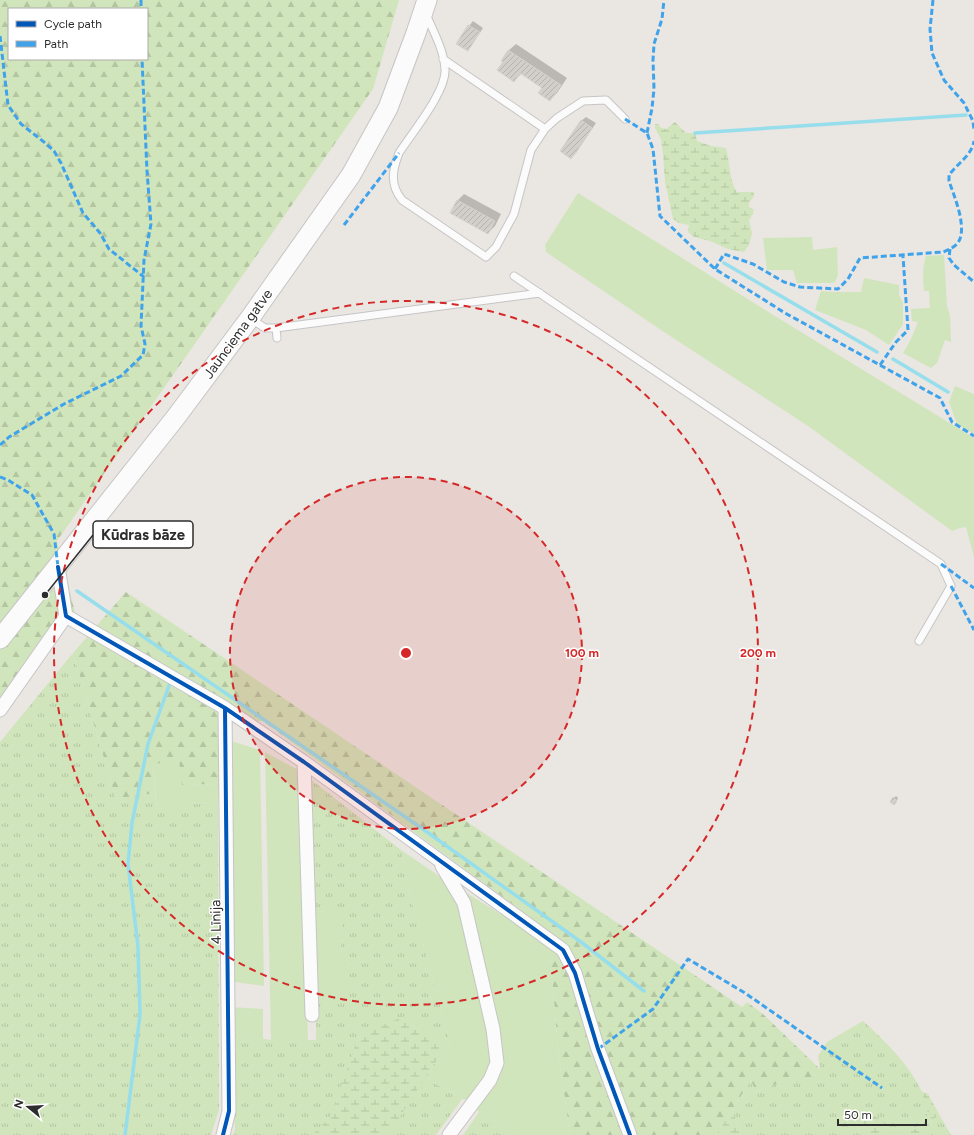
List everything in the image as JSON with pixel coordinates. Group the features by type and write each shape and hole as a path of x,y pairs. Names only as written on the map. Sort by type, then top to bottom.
{"main road":[{"name":"Jaunciema gatve","path":"0,639 176,417 250,318 351,175 388,108 425,4"}],"street":[{"path":"0,710 66,616 58,567"},
{"path":"66,616 225,708 304,762 439,862 563,950 575,973 598,1049 630,1135"},
{"name":"4 Līnija","path":"223,1135 229,1111 225,708"},
{"path":"304,762 312,1015"},
{"path":"439,862 464,903 493,1029 497,1063 490,1080 449,1135"}],"lane":[{"path":"425,4 443,59 445,69 444,79 440,92 398,153 394,164 395,191 402,200 486,257 496,247 514,214 531,150 545,129 556,118 583,101 606,100 625,119"},
{"path":"443,59 545,129"},
{"path":"514,276 942,564 951,586 919,641"},
{"path":"250,318 265,328 276,328 540,293"},
{"path":"276,328 277,338"}],"green space":[{"path":"0,0 399,0 373,89 57,541 75,612 0,704"},
{"path":"675,122 686,133 695,133 697,141 711,146 726,148 734,188 737,192 754,192 754,196 749,203 749,207 754,210 749,220 752,233 749,245 744,252 728,249 710,241 694,237 688,232 689,225 679,223 673,219 665,181 661,139 655,128 655,124 658,124 661,128 666,129"},
{"path":"578,193 974,438 974,557 966,527 952,531 808,426 661,330 546,252 545,245"},
{"path":"812,237 813,250 837,247 838,275 835,282 797,283 793,270 767,270 763,238"},
{"path":"944,255 951,342 945,340 937,363 931,368 903,353 918,322 912,321 911,309 930,308 929,291 924,291 923,278 923,269 926,256"},
{"path":"864,278 899,285 899,295 903,303 903,324 889,345 866,330 815,310 821,291 861,292"},
{"path":"955,386 974,394 974,434 957,424 949,402"},
{"path":"126,592 742,1007 747,1002 764,1015 820,1069 815,1081 782,1082 756,1092 751,1080 716,1135 570,1135 559,1059 549,944 522,911 263,721 229,722 227,784 182,785 153,764 155,793 116,799 73,653"},
{"path":"73,653 116,799 155,793 157,812 183,803 218,804 219,1110 211,1135 0,1135 0,742"},
{"path":"228,740 260,750 264,986 228,981"},
{"path":"265,752 300,771 308,1040 271,1040"},
{"path":"179,761 182,785 219,784 218,804 183,803 182,810 157,812 153,764"},
{"path":"300,771 401,850 409,891 450,1043 426,1078 462,1099 436,1135 233,1135 235,1130 229,1034 271,1040 316,1040 316,1003 342,956 339,929 343,926 343,911 305,912"},
{"path":"401,850 439,876 549,944 559,1059 570,1135 518,1135 479,1112 469,1100 462,1099 426,1078 450,1043 409,891"},
{"path":"343,910 343,926 339,929 342,956 344,957 345,993 342,994 341,1004 316,1003 312,912"},
{"path":"229,1007 263,1009 263,1039 229,1034"},
{"path":"405,1016 445,1047 388,1135 312,1135 330,1118 359,1035"},
{"path":"863,1021 903,1061 922,1092 928,1114 922,1123 910,1132 894,1135 889,1132 886,1122 854,1112 846,1114 855,1120 861,1135 742,1135 732,1110 751,1080 756,1092 782,1082 815,1080 820,1069 818,1056 827,1042"},
{"path":"922,1092 928,1094 940,1116 932,1119 930,1135 899,1135 916,1128 928,1114"},
{"path":"732,1110 742,1135 716,1135"},
{"path":"479,1112 518,1135 463,1135"},
{"path":"854,1112 870,1115 882,1120 890,1132 894,1135 861,1135 855,1120 845,1113"},
{"path":"940,1116 951,1135 930,1135 932,1119"}],"building":[{"path":"468,25 480,32 468,51 456,44"},
{"path":"508,50 561,85 550,101 538,93 542,88 520,73 514,82 497,70 503,62 501,61"},
{"path":"581,120 592,128 571,159 560,151"},
{"path":"457,200 495,221 488,234 450,213"},
{"path":"893,797 897,801 894,805 890,802"}],"waterway":[{"path":"695,133 966,115"},
{"path":"724,263 877,352"},
{"path":"893,359 948,392"},
{"path":"77,591 420,827 581,942 644,991"},
{"path":"125,1135 140,1015 138,946 128,864 132,823 148,744 170,683 169,682"}],"marked path":[{"path":"141,0 141,8"},
{"path":"647,133 654,89 654,44 662,19 664,0"},
{"path":"933,0 930,29 932,53 944,80 964,103 973,121 974,130"},
{"path":"0,36 8,105 21,124 54,151 61,163 83,213 100,233 109,249 144,277"},
{"path":"0,445 9,437 64,404 121,376 143,355 145,344 141,326 144,260 151,224 142,60"},
{"path":"625,119 647,133 653,149 660,216 715,269 785,313 940,398 952,422 974,436"},
{"path":"715,269 724,254 753,264 784,282 800,287 838,289 848,279 860,258 943,252 949,250 957,244 962,230 957,204 949,181 949,175 970,151 974,141"},
{"path":"344,225 399,153"},
{"path":"950,249 949,258 954,265 974,282"},
{"path":"880,365 896,342 908,330 903,256"},
{"path":"0,477 8,480 32,495 54,534 58,567"},
{"path":"941,564 974,588"},
{"path":"951,586 974,630"},
{"path":"598,1049 653,1009 688,959 745,993 882,1088"}],"cycle path":[{"path":"58,567 66,616 225,708 304,762 563,950 575,973 598,1049 630,1135"},
{"path":"223,1135 229,1111 225,708"}],"place":[{"name":"Kūdras bāze","path":"45,595"}]}
